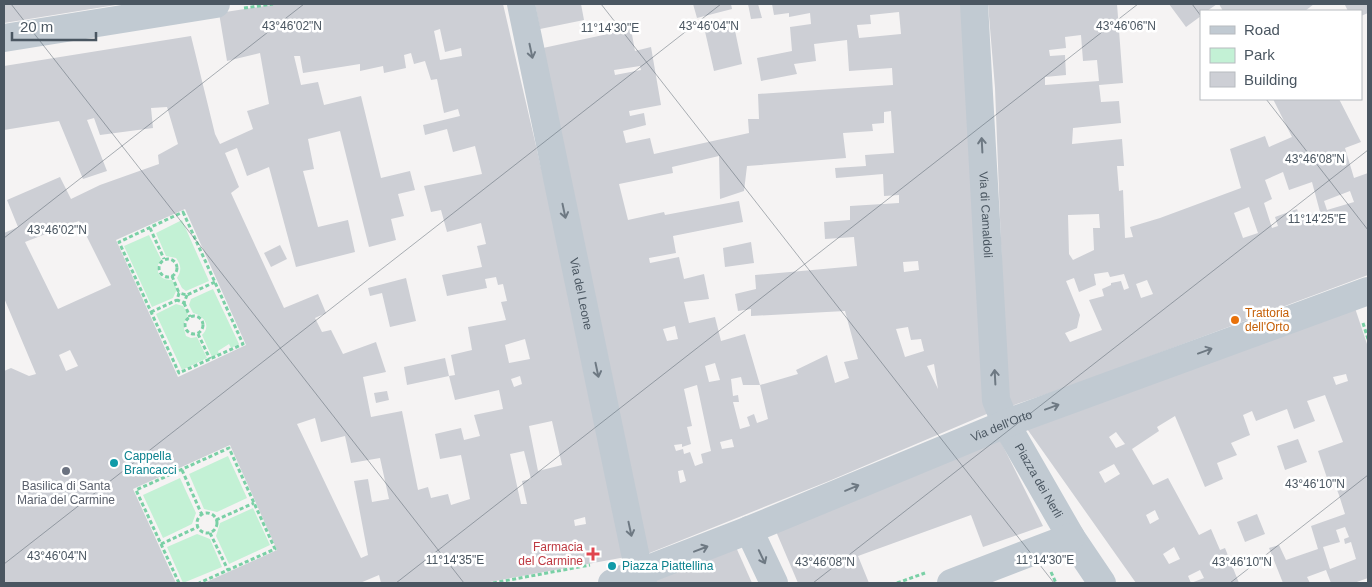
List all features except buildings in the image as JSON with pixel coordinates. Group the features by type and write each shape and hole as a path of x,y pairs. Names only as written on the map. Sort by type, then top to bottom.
{"street":[{"path":"4,38 216,4"},
{"name":"Via del Leone","path":"521,4 641,578"},
{"name":"Via di Camaldoli","path":"974,4 996,400 1006,424"},
{"name":"Via dell'Orto","path":"641,578 750,530 1006,424 1366,298"},
{"name":"Piazza dei Nerli","path":"1006,424 1071,537 1102,583"},
{"path":"750,530 774,583"},
{"path":"950,583 1071,537"},
{"name":"Piazza dei Nerli","path":"1071,537 1092,583"},
{"path":"612,583 641,578"}],"path":[{"path":"183,212 215,282 243,344 179,373 119,242 183,212"},
{"path":"150,228 164,259"},
{"path":"164,259 173,260 177,266 176,272 172,276 163,276 159,272 159,266 164,259"},
{"path":"172,276 180,292 187,295"},
{"path":"190,317 184,302 187,295 215,282"},
{"path":"177,300 180,292"},
{"path":"150,312 177,300 184,302"},
{"path":"196,316 203,321 204,327 198,334 192,334 186,330 186,321 190,317 196,316"},
{"path":"198,334 210,359"},
{"path":"179,583 136,490 229,448 275,549 199,583"},
{"path":"182,470 202,515"},
{"path":"216,520 254,503"},
{"path":"202,515 208,514 216,520"},
{"path":"202,515 198,522 198,527 204,533 210,533 216,526 216,520"},
{"path":"161,544 198,527"},
{"path":"210,533 228,570"},
{"path":"493,583 591,565"}],"green space":[{"path":"182,220 209,281 186,291 182,288 177,278 180,270 179,263 176,258 166,256 156,233"},
{"path":"149,235 161,259 157,267 158,273 163,278 172,280 177,289 173,298 152,307 124,246"},
{"path":"213,289 239,344 231,348 229,344 218,351 219,354 212,357 202,335 206,328 205,321 193,313 189,305 191,299"},
{"path":"176,304 183,306 188,314 183,325 186,336 191,338 197,337 207,358 182,370 156,314"},
{"path":"228,456 247,498 217,512 204,509 189,474"},
{"path":"180,478 196,513 192,524 163,538 143,495"},
{"path":"253,508 270,545 229,564 216,536 220,523"},
{"path":"197,534 210,539 222,567 183,583 167,547"}],"place":[{"name":"Trattoria dell'Orto","path":"1235,320"},
{"name":"Cappella Brancacci","path":"114,463"},
{"name":"Basilica di Santa Maria del Carmine","path":"66,471"},
{"name":"Farmacia del Carmine","path":"593,554"},
{"name":"Piazza Piattellina","path":"612,566"}]}
